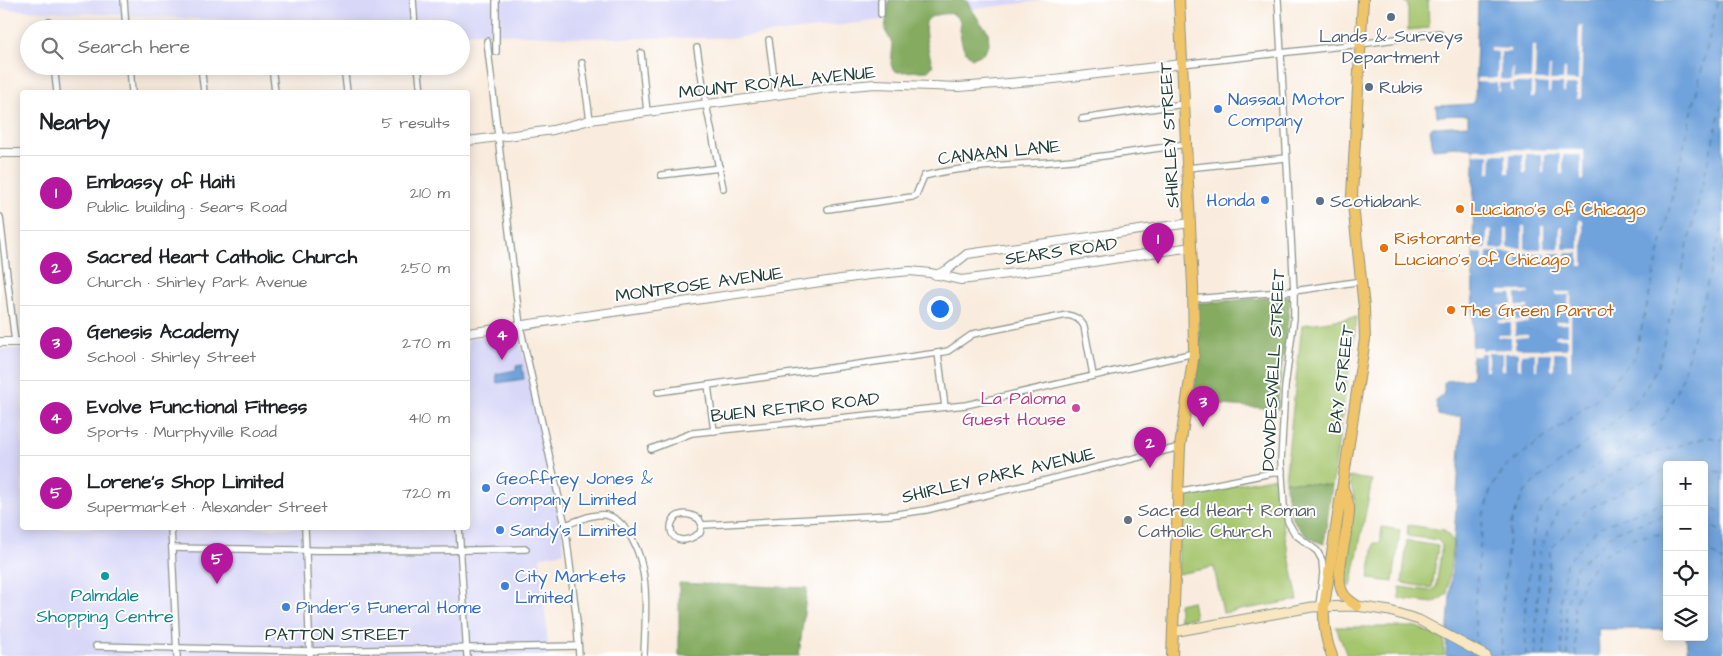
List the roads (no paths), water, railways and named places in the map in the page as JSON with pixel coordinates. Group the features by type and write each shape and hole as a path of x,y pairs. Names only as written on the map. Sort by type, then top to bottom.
{"highway":[{"name":"SHIRLEY STREET","path":"1172,656 1180,447 1194,353 1191,247 1179,0"},
{"name":"BAY STREET","path":"1332,656 1324,632 1322,606 1365,339 1362,282 1352,195 1363,0"},
{"path":"1342,485 1349,507 1340,566 1340,582 1344,596 1357,606"}],"main road":[{"path":"1173,632 1322,606 1357,606 1390,611 1419,620 1486,656"}],"street":[{"path":"124,0 125,20"},
{"path":"413,0 414,20"},
{"path":"496,0 496,52"},
{"path":"881,0 881,14"},
{"name":"DOWDESWELL STREET","path":"1278,0 1294,291 1294,318 1285,387 1282,471 1284,506 1295,534 1317,551 1322,560 1322,606"},
{"path":"1182,64 1360,44 1438,33"},
{"path":"769,40 776,94"},
{"path":"488,41 520,326 565,525 579,656"},
{"path":"697,48 723,188"},
{"path":"641,54 647,112"},
{"path":"582,63 590,120"},
{"name":"MOUNT ROYAL AVENUE","path":"470,141 553,130 590,120 776,94 875,84 959,87 1045,80 1182,64"},
{"path":"55,75 57,90"},
{"path":"131,75 132,90"},
{"path":"202,75 204,90"},
{"path":"273,75 275,90"},
{"path":"345,75 347,90"},
{"path":"419,75 421,90"},
{"path":"1082,119 1184,104"},
{"name":"CANAAN LANE","path":"828,209 912,197 916,195 924,176 966,167 1063,160 1186,144"},
{"path":"0,153 20,153"},
{"path":"1187,168 1286,158"},
{"path":"661,175 720,168"},
{"path":"0,217 19,342 0,342"},
{"path":"936,275 946,270 966,254 1190,224"},
{"name":"SEARS ROAD","path":"936,275 961,280 1191,247"},
{"name":"MONTROSE AVENUE","path":"470,333 658,304 869,275 910,272 936,275"},
{"path":"1193,299 1294,291 1362,282"},
{"name":"BUEN RETIRO ROAD","path":"658,392 938,353 948,351 973,334 1067,315 1073,316 1082,322 1084,326 1093,375"},
{"path":"938,353 945,407"},
{"name":"BUEN RETIRO ROAD","path":"651,449 692,433 966,405 1194,353"},
{"path":"708,385 714,431"},
{"name":"SHIRLEY PARK AVENUE","path":"702,525 890,515 926,510 1180,447"},
{"path":"1177,492 1282,471"},
{"path":"565,525 597,515 605,515 614,518 633,539 638,551 644,586 644,656"},
{"name":"SHIRLEY PARK AVENUE","path":"687,515 699,519 702,525 700,533 688,539 676,538 671,534 671,522 674,518 687,515"},
{"path":"171,530 176,656"},
{"path":"305,530 310,653"},
{"path":"459,530 467,656"},
{"path":"172,548 306,551 526,549"},
{"name":"PATTON STREET","path":"96,646 176,647 310,653 578,646"}],"water":[{"path":"1478,0 1723,0 1723,656 1688,656 1686,641 1708,641 1708,461 1663,461 1663,629 1598,629 1599,656 1446,656 1462,419 1461,416 1438,415 1436,401 1444,395 1444,383 1446,381 1470,379 1472,377 1474,149 1456,147 1433,149 1430,129 1433,127 1468,125 1468,115 1437,116 1436,106 1472,104 1475,101"},
{"path":"522,365 524,379 497,383 496,374 516,370 516,366"}],"place":[{"name":"Lands & Surveys Department","path":"1391,17"},
{"name":"Rubis","path":"1369,87"},
{"name":"Nassau Motor Company","path":"1218,109"},
{"name":"Honda","path":"1265,200"},
{"name":"Scotiabank","path":"1320,201"},
{"name":"Luciano's of Chicago","path":"1460,209"},
{"name":"Ristorante Luciano's of Chicago","path":"1384,248"},
{"name":"Embassy of Haiti","path":"1158,264"},
{"name":"The Green Parrot","path":"1451,310"},
{"name":"Evolve Functional Fitness","path":"502,360"},
{"name":"La Paloma Guest House","path":"1076,408"},
{"name":"Genesis Academy","path":"1203,427"},
{"name":"Sacred Heart Catholic Church","path":"1150,468"},
{"name":"Geoffrey Jones & Company Limited","path":"486,488"},
{"name":"Sacred Heart Roman Catholic Church","path":"1128,520"},
{"name":"Sandy's Limited","path":"500,530"},
{"name":"Palmdale Shopping Centre","path":"105,576"},
{"name":"Lorene's Shop Limited","path":"217,584"},
{"name":"City Markets Limited","path":"505,586"},
{"name":"Pinder's Funeral Home","path":"286,607"}]}
